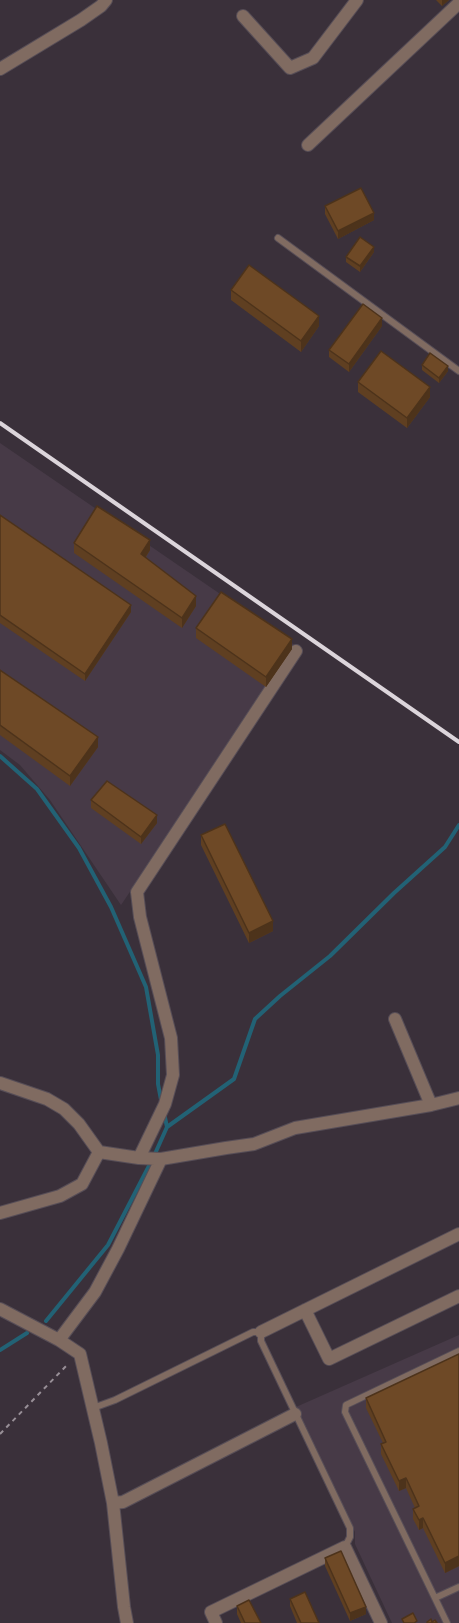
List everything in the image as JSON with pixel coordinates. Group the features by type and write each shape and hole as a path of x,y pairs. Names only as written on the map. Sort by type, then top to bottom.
{"street":[{"path":"0,69 81,20 106,0"},
{"path":"243,16 290,68 313,58 357,0"},
{"path":"308,145 459,3"},
{"path":"139,1158 165,1104 173,1075 171,1038 140,917 137,892 296,651"},
{"path":"395,1018 431,1105"},
{"path":"0,1083 47,1099 64,1109 79,1124 99,1152 160,1159 254,1144 295,1128 431,1105 459,1098"},
{"path":"0,1213 60,1196 81,1184 99,1152"},
{"path":"59,1340 95,1292 160,1159"},
{"path":"261,1332 459,1234"},
{"path":"305,1310 329,1359 459,1296"},
{"path":"0,1309 59,1340 80,1354 113,1503 127,1623"},
{"path":"113,1503 123,1502 295,1414"},
{"path":"216,1623 211,1612 345,1547 381,1623"}],"lane":[{"path":"278,238 459,371"},
{"path":"93,1408 115,1400 253,1332 261,1332 261,1341 350,1528 350,1537 345,1547"},
{"path":"447,1623 345,1412 346,1405 459,1352"},
{"path":"435,1598 459,1587"}],"path":[{"path":"0,1434 55,1376 80,1354"}],"shaded area":[{"path":"0,443 296,646 121,905 50,800 20,765 0,750"},
{"path":"459,1335 459,1623 392,1623 355,1544 355,1532 296,1407"}],"building":[{"path":"361,188 374,213 338,231 325,206"},
{"path":"360,237 374,247 360,266 346,257"},
{"path":"249,265 319,316 301,341 231,290"},
{"path":"363,304 382,318 349,364 329,350"},
{"path":"381,351 430,387 407,418 358,382"},
{"path":"430,353 448,366 439,378 422,365"},
{"path":"97,506 150,540 141,554 196,596 182,618 74,543"},
{"path":"0,515 131,605 85,674 0,615"},
{"path":"221,592 292,639 266,677 196,628"},
{"path":"0,670 98,737 70,776 0,725"},
{"path":"107,781 157,815 141,837 91,800"},
{"path":"225,824 273,921 249,933 201,835"},
{"path":"459,1354 459,1556 445,1563 423,1518 419,1520 413,1509 419,1506 406,1478 399,1481 381,1444 386,1442 366,1398"},
{"path":"341,1551 366,1607 350,1613 325,1558"},
{"path":"305,1592 319,1623 301,1623 290,1599"},
{"path":"249,1600 261,1623 245,1623 237,1606"},
{"path":"413,1613 417,1621 404,1623 402,1619"}],"waterway":[{"path":"0,756 37,789 79,848 111,907 146,987 158,1055 158,1084 161,1100"},
{"path":"154,1156 167,1127 234,1079 255,1019 330,956 445,847 459,825"},
{"path":"164,1113 167,1127"},
{"path":"46,1321 108,1245 151,1162"},
{"path":"0,1350 27,1333"}],"railway":[{"path":"0,423 459,742"}]}
